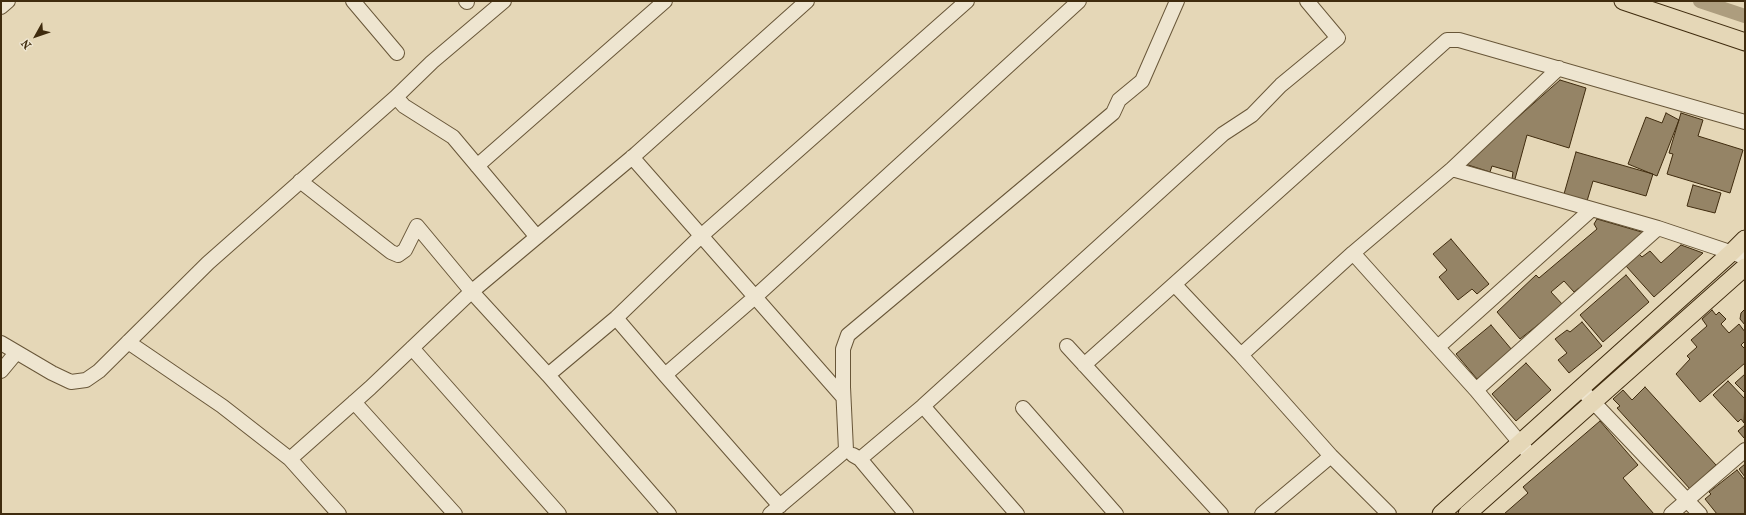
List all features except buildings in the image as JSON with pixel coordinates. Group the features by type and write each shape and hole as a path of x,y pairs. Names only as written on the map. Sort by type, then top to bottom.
{"main road":[{"path":"1623,1 1745,42"},
{"path":"1441,514 1580,388 1739,255 1745,239"},
{"path":"1467,514 1592,401 1745,267"}],"street":[{"path":"1,7 8,1"},
{"path":"353,1 397,53"},
{"path":"1,343 16,353 71,382 86,380 99,370 208,263 396,97 432,62 504,1"},
{"path":"477,166 665,1"},
{"path":"290,459 354,402 472,292 632,157 807,1"},
{"path":"548,375 616,318 702,236 967,1"},
{"path":"664,375 756,297 1079,1"},
{"path":"846,450 843,349 848,335 1113,113 1119,100 1142,81 1177,1"},
{"path":"860,459 923,406 1224,134 1252,115 1282,85 1338,38 1307,1"},
{"path":"1084,366 1447,40 1459,40 1745,122"},
{"path":"1241,355 1353,253 1452,169 1559,68"},
{"path":"396,97 404,106 453,137 537,237"},
{"path":"632,157 844,397"},
{"path":"1452,169 1658,228 1739,255"},
{"path":"300,181 391,252 398,255 405,250 418,226 472,292 548,375 669,514"},
{"path":"1438,347 1592,209"},
{"path":"1476,390 1658,228"},
{"path":"1353,253 1476,390 1531,456"},
{"path":"1175,285 1241,355 1331,456 1388,514"},
{"path":"616,318 775,510 846,450"},
{"path":"128,342 222,406 290,459 340,514"},
{"path":"1067,346 1221,514"},
{"path":"412,348 559,514"},
{"path":"1,371 16,353"},
{"path":"1580,388 1700,514"},
{"path":"354,402 455,514"},
{"path":"923,406 1016,514"},
{"path":"1023,408 1116,514"},
{"path":"846,450 860,459 906,514"},
{"path":"1671,514 1745,450"},
{"path":"1262,514 1331,456"}],"waterway":[{"path":"1700,1 1745,16"}]}
